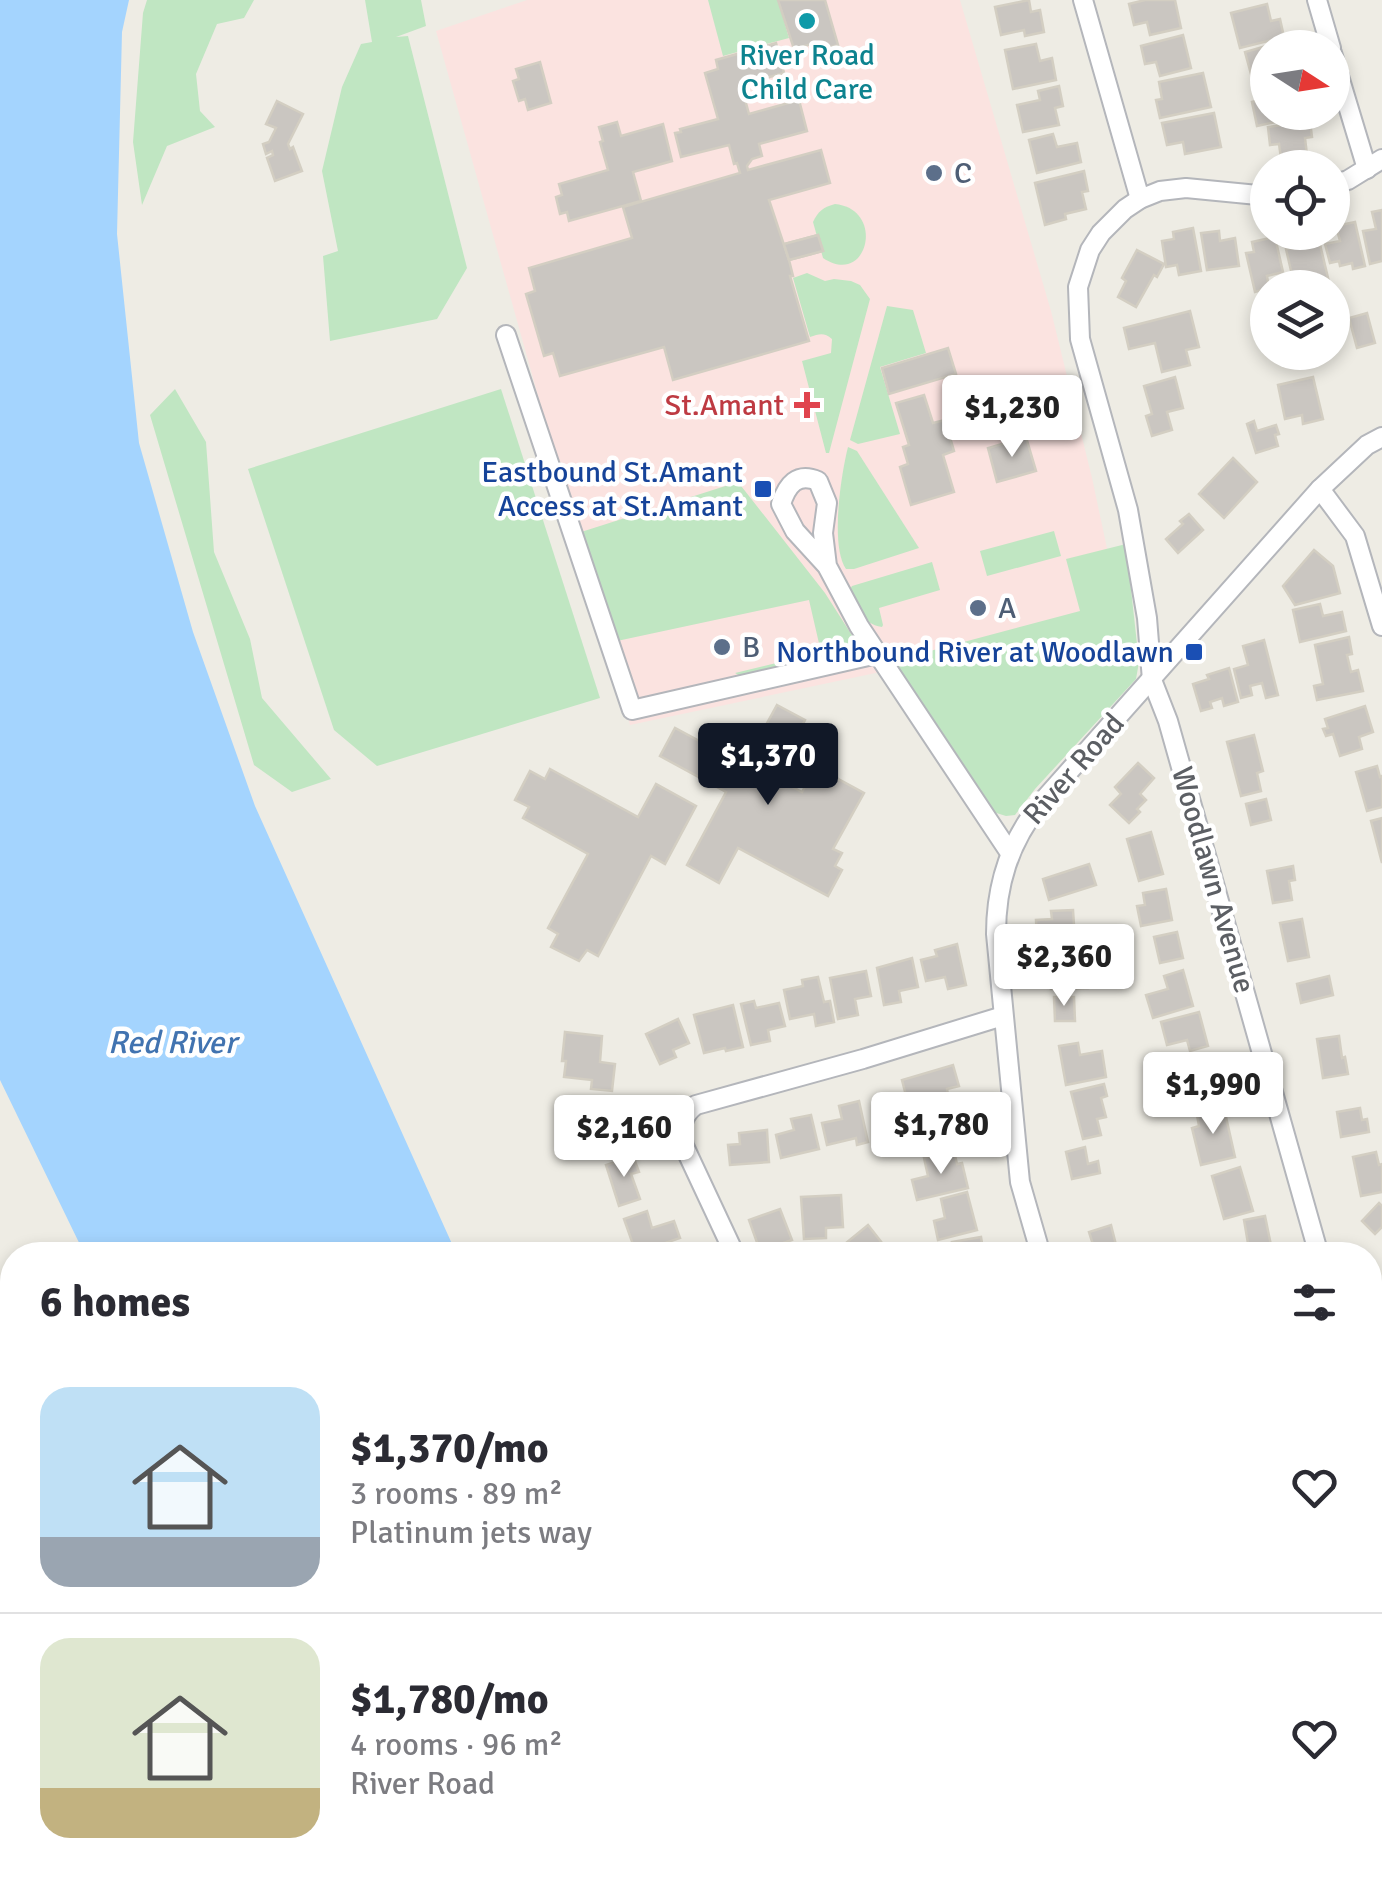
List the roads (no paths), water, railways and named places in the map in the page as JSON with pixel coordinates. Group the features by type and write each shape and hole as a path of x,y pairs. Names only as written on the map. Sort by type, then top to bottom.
{"street":[{"path":"1083,0 1140,199 1160,191 1186,188 1250,194"},
{"path":"1317,0 1326,30"},
{"path":"1350,99 1374,164 1350,179"},
{"name":"Woodlawn Avenue","path":"1140,199 1101,233 1090,250 1078,287 1080,339 1128,510 1147,618 1152,680 1168,721 1315,1242"},
{"path":"506,336 632,710 877,654"},
{"name":"River Road","path":"1037,1242 1020,1182 1003,1016 996,909 1010,853 1040,804 1320,489 1367,445 1382,437"},
{"path":"1320,489 1355,536 1382,626"},
{"path":"827,566 859,626 1010,853"},
{"path":"729,1242 684,1146 682,1120 688,1111 696,1105 1003,1016"}],"water":[{"name":"Red River","path":"0,0 129,0 122,32 117,234 139,443 193,632 255,806 451,1242 79,1242 0,1080"}],"place":[{"name":"River Road Child Care","path":"807,21"},
{"name":"C","path":"934,173"},
{"name":"St.Amant","path":"807,405"},
{"name":"Eastbound St.Amant Access at St.Amant","path":"763,489"},
{"name":"A","path":"978,608"},
{"name":"B","path":"722,647"},
{"name":"Northbound River at Woodlawn","path":"1194,652"}]}
